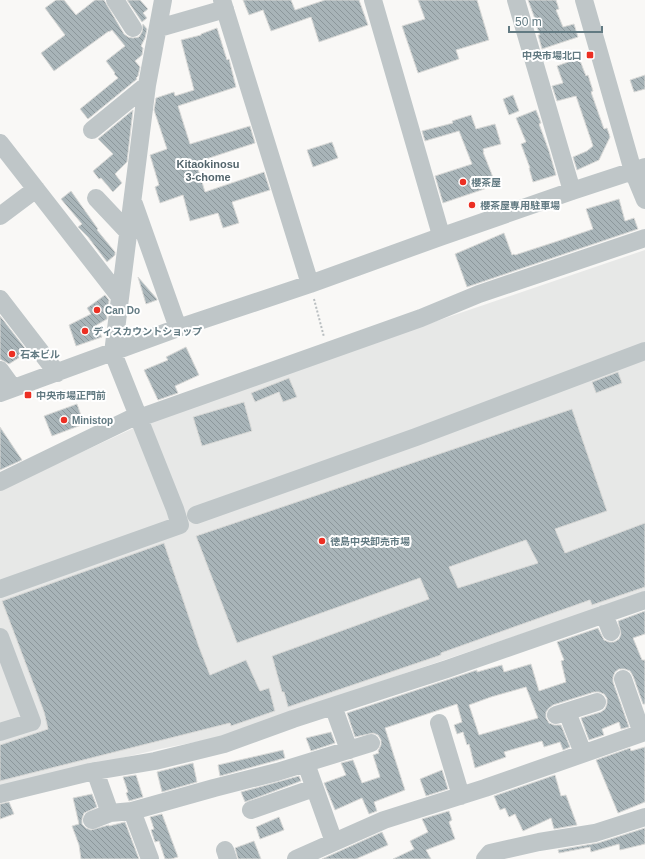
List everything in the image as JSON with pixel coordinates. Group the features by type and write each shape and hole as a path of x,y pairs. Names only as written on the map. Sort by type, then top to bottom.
{"street":[{"path":"115,0 133,28"},
{"path":"0,589 180,525 175,508 113,353 147,85 159,28 163,0"},
{"path":"373,0 439,228 440,237"},
{"path":"516,0 572,191"},
{"path":"584,0 639,169 645,200"},
{"path":"159,28 223,4 310,284"},
{"path":"92,130 147,85"},
{"path":"0,143 120,297"},
{"path":"0,370 6,390 113,353 178,328 310,284 440,237 639,169"},
{"path":"0,216 36,189"},
{"path":"96,198 129,233"},
{"path":"133,202 178,328"},
{"path":"0,482 138,416 422,318 479,294 645,238"},
{"path":"0,299 56,373"},
{"path":"196,515 416,437 645,351"},
{"path":"0,794 95,772 155,761 224,744 293,719 447,669 645,600"},
{"path":"604,614 610,632"},
{"path":"0,636 32,722 0,732"},
{"path":"305,857 334,842 384,820 461,796 643,732 623,679"},
{"path":"583,753 561,714 597,702"},
{"path":"333,706 349,750"},
{"path":"439,723 461,796"},
{"path":"92,820 110,813 132,811 277,772 371,743"},
{"path":"95,772 110,813"},
{"path":"251,810 269,798 312,780 334,842"},
{"path":"132,811 150,859"},
{"path":"485,859 490,853 539,842 596,832 645,817"}],"path":[{"path":"310,284 328,351"}],"shaded area":[{"name":"徳島中央卸売市場","path":"645,250 645,592 261,722 226,736 160,749 0,788 0,490 164,414"}],"building":[{"path":"56,0 64,0 76,15 95,0 104,0 124,34 128,37 139,37 142,32 143,24 147,29 141,46 143,48 142,55 135,61 140,67 136,78 137,79 88,119 80,109 118,78 106,61 125,46 112,30 109,31 54,71 41,53 65,35 45,8"},
{"path":"127,0 140,0 148,9 143,13 147,18 142,22"},
{"path":"243,0 291,0 295,10 325,0 359,0 368,25 319,42 311,17 271,31 263,10 249,15"},
{"path":"418,0 477,0 489,40 456,50 459,59 418,73 402,26 425,19"},
{"path":"528,0 556,0 559,9 556,10 563,27 574,24 578,37 542,49 538,35 540,35"},
{"path":"217,28 227,60 229,59 236,87 178,106 190,144 250,126 255,143 197,162 205,192 264,172 270,190 232,202 239,223 223,228 218,213 190,221 183,195 160,203 155,187 159,185 150,155 167,149 154,110 156,98 174,92 175,96 194,90 181,40 201,35"},
{"path":"579,58 586,76 588,75 593,91 591,92 604,129 607,128 610,137 599,160 577,170 573,157 587,151 593,146 576,96 557,101 552,86 563,83 557,66"},
{"path":"645,75 645,89 634,92 630,80"},
{"path":"513,95 519,111 509,115 503,99"},
{"path":"133,110 127,162 115,174 122,183 113,192 93,171 113,154 98,139"},
{"path":"536,110 541,123 539,124 556,175 533,182 530,168 521,144 526,142 516,118"},
{"path":"471,115 476,129 495,124 501,144 483,149 483,152 496,185 443,203 435,176 472,164 459,131 425,141 422,131 453,123 452,121"},
{"path":"332,142 338,158 313,167 307,150"},
{"path":"71,191 98,229 97,230 115,252 115,255 107,262 88,237 78,227 82,224 61,199"},
{"path":"619,199 625,221 634,218 638,229 467,287 455,254 504,233 512,255 558,241 593,229 586,209"},
{"path":"138,277 157,299 157,300 146,304"},
{"path":"105,295 109,300 108,309 104,312 107,319 95,326 102,337 76,346 69,325 91,314 87,308"},
{"name":"石本ビル","path":"0,316 28,352 9,364 0,359"},
{"path":"186,347 199,375 175,386 178,393 158,400 144,370 168,360 166,357"},
{"path":"618,372 622,383 596,393 592,382"},
{"path":"289,378 297,397 283,402 279,392 255,402 251,393"},
{"path":"244,402 252,431 202,446 193,417"},
{"path":"77,404 84,424 52,436 44,416"},
{"path":"572,409 607,511 555,529 565,553 645,523 645,587 592,605 590,600 441,653 441,655 288,707 284,692 282,692 272,656 429,599 420,578 237,643 196,536","holes":["526,540 538,563 458,588 449,567"]},
{"path":"0,427 22,460 0,470"},
{"path":"164,543 210,675 246,660 260,691 269,688 275,711 231,726 230,723 0,781 0,745 48,729 44,712 2,601"},
{"path":"645,611 645,634 633,638 642,660 645,660 645,704 643,704 630,671 619,669 615,672 613,677 613,682 629,727 621,729 619,722 602,729 604,735 589,740 581,718 601,712 605,709 607,704 607,698 604,694 594,692 553,705 546,712 546,718 549,723 561,725 570,747 563,750 560,742 544,747 542,741 504,752 506,757 475,768 469,744 467,745 463,732 457,734 454,725 462,722 457,704 385,728 405,790 374,802 377,811 369,814 362,798 335,810 324,783 346,775 341,763 353,760 362,783 380,777 373,755 379,753 378,751 381,745 381,740 378,735 373,733 355,737 347,713 477,670 477,672 502,665 504,672 531,664 539,691 566,682 561,661 564,660 557,642 598,628 604,640 614,642 619,639 621,634 618,621","holes":["526,687 538,718 479,735 469,705"]},
{"path":"331,732 335,743 311,751 306,738"},
{"path":"645,747 645,802 618,813 596,760 630,748 631,751"},
{"path":"283,750 285,758 220,776 218,765"},
{"path":"193,763 197,782 162,792 157,772"},
{"path":"442,770 448,789 426,796 420,779"},
{"path":"136,775 143,797 129,801 126,793 128,792 123,777"},
{"path":"555,775 561,796 566,795 577,825 554,829 551,818 523,831 515,814 509,817 505,808 500,810 494,796"},
{"path":"299,776 301,781 245,802 241,792"},
{"path":"92,794 97,807 84,813 82,824 91,830 125,822 139,859 81,859 79,845 72,826 79,824 73,798"},
{"path":"9,802 14,814 0,819 0,804"},
{"path":"449,811 452,820 449,822 455,839 426,850 431,859 393,859 414,849 410,841 428,832 422,819"},
{"path":"162,814 178,857 171,859 165,859 159,841 155,842 151,830 154,829 150,817"},
{"path":"279,817 284,830 260,839 256,827"},
{"path":"645,828 645,844 620,850 619,844 591,852 590,847 559,853 558,850 598,843"},
{"path":"382,832 388,845 356,859 322,859"},
{"path":"254,841 261,859 238,859 235,848"}],"place":[{"name":"中央市場北口","path":"590,55"},
{"name":"櫻茶屋","path":"463,182"},
{"name":"櫻茶屋専用駐車場","path":"472,205"},
{"name":"Can Do","path":"97,310"},
{"name":"ディスカウントショップ","path":"85,331"},
{"name":"石本ビル","path":"12,354"},
{"name":"中央市場正門前","path":"28,395"},
{"name":"Ministop","path":"64,420"},
{"name":"徳島中央卸売市場","path":"322,541"}],"district":[{"name":"Kitaokinosu 3-chome","path":"208,170"}]}
